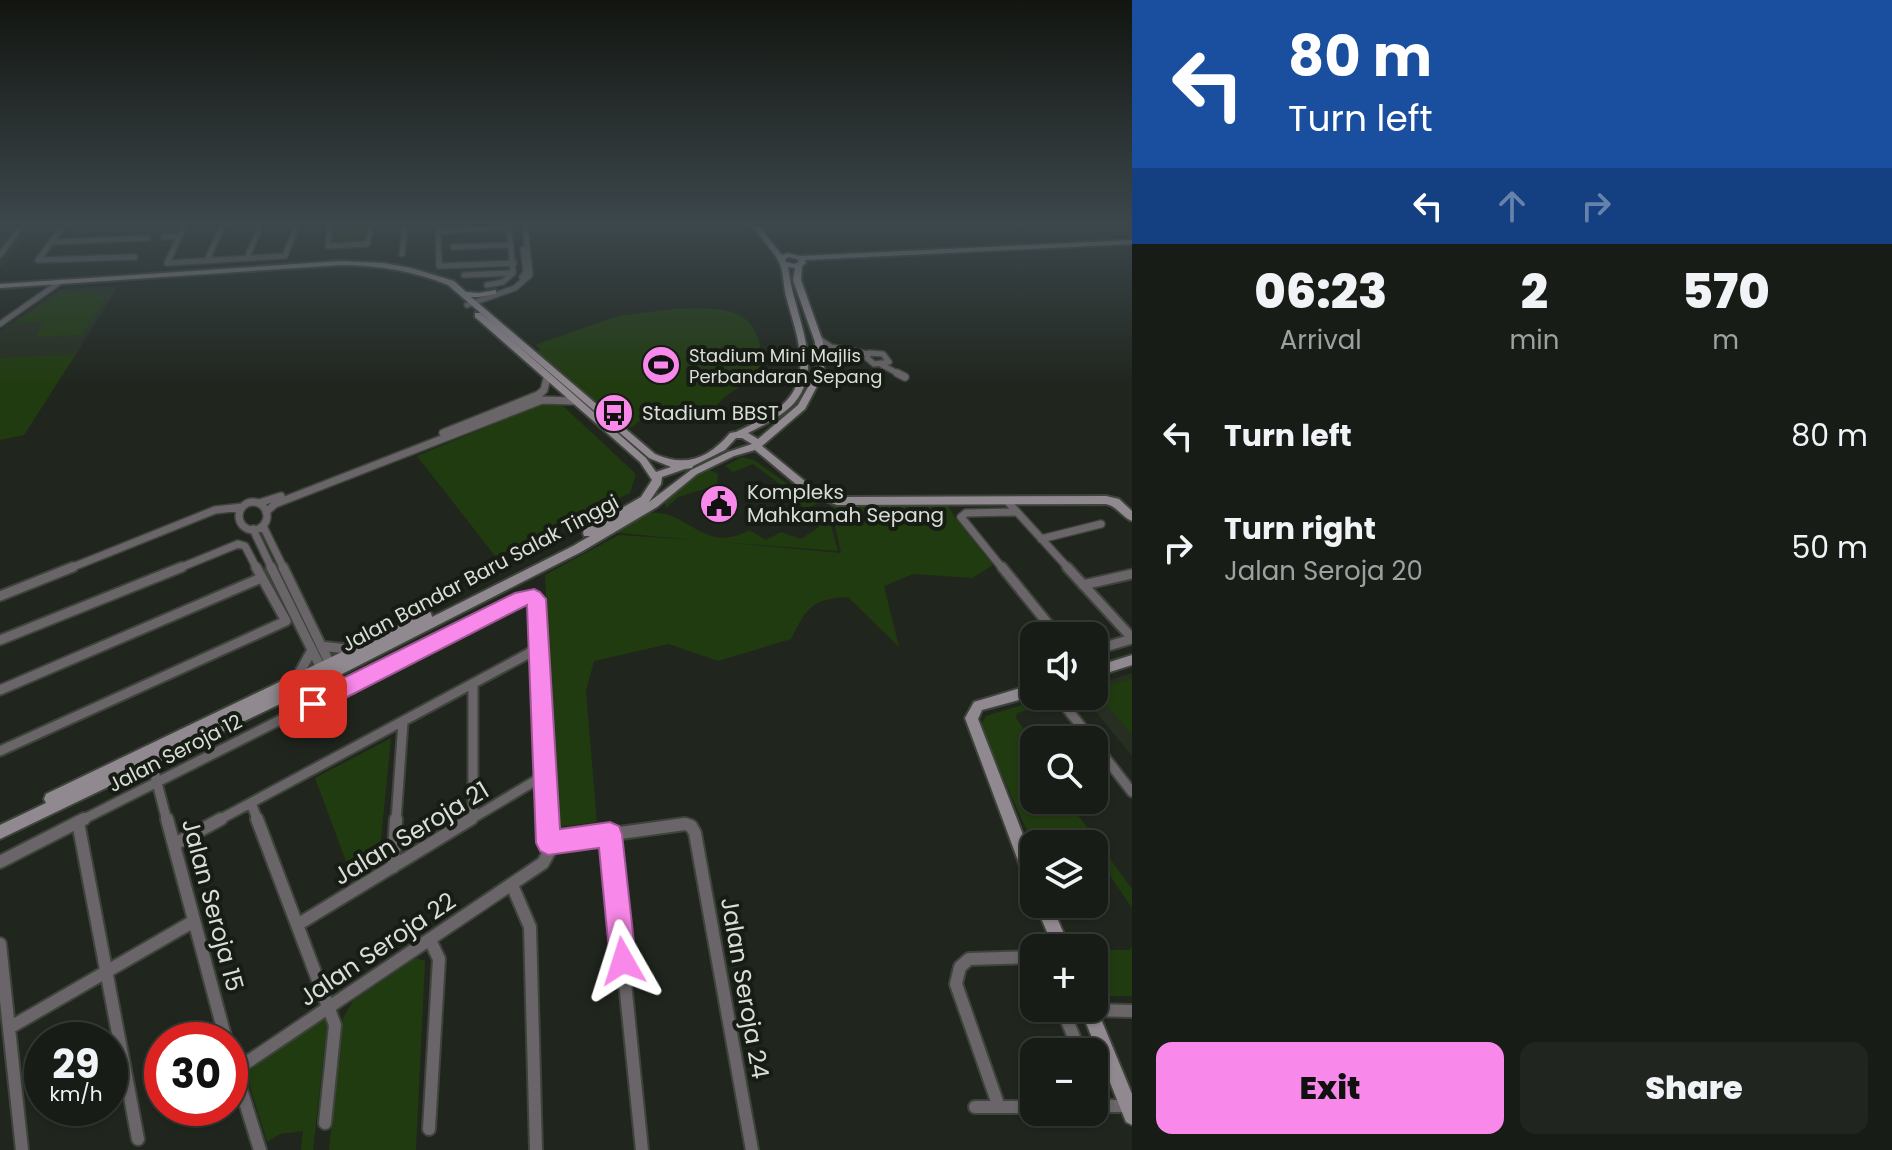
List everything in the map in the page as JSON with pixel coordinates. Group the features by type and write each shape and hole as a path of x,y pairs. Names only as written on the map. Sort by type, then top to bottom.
{"main road":[{"path":"0,288 141,279"},
{"path":"430,279 470,302 530,349 652,456 667,463 689,466"},
{"path":"655,480 722,448 730,438 763,424 784,408 804,375 803,336 789,279"},
{"path":"797,279 818,338 820,359"},
{"path":"470,302 486,301 494,294"},
{"path":"470,302 479,295 494,294"},
{"path":"470,302 519,353 643,460 664,490 673,490"},
{"path":"519,353 530,349"},
{"name":"Jalan Bandar Baru Salak Tinggi","path":"0,832 577,549 673,490 694,472 731,454 744,452 776,430 809,395 820,373 820,359"},
{"path":"776,430 766,446 776,465"},
{"path":"739,434 756,444 776,465 813,493 849,503 1106,500 1115,502 1132,517"},
{"path":"744,452 776,465"},
{"name":"Jalan Bandar Baru Salak Tinggi","path":"0,824 295,679 327,669 355,650 565,547 645,500 655,480"},
{"path":"1108,668 1132,660"},
{"path":"1020,694 978,706 971,718 1020,846"},
{"path":"0,839 28,819"},
{"path":"1093,1022 1130,1111"}],"street":[{"path":"487,285 507,279"},
{"path":"494,294 522,279"},
{"path":"0,324 59,284"},
{"path":"818,338 831,347 867,356 905,377 880,353 867,356 838,353 820,359"},
{"path":"882,365 889,360"},
{"path":"0,596 210,513 240,510 309,486 538,395 544,390 547,378"},
{"path":"266,512 275,504 542,400 575,401"},
{"path":"1007,501 1132,638 1108,646"},
{"path":"240,510 245,527 258,528 268,521 259,503"},
{"path":"1015,512 966,513 961,517 1047,622"},
{"path":"1041,539 1101,524"},
{"path":"258,528 327,669"},
{"path":"0,640 238,544 245,546 286,621 0,751"},
{"path":"1083,585 1132,574"},
{"path":"0,690 261,578"},
{"name":"Jalan Seroja 12","path":"0,862 528,596 537,599 537,649"},
{"path":"317,648 355,650"},
{"path":"295,679 317,648"},
{"path":"175,844 537,649 548,843 610,834 642,1150"},
{"path":"473,684 473,819"},
{"path":"1068,710 1080,726"},
{"path":"393,867 403,722"},
{"name":"Jalan Seroja 15","path":"151,760 221,1022"},
{"path":"1108,761 1132,792"},
{"name":"Jalan Seroja 21","path":"297,925 545,775"},
{"path":"251,803 335,1025 325,1123"},
{"path":"78,822 138,1139"},
{"name":"Jalan Seroja 24","path":"610,834 685,824 691,826 695,833 752,1150"},
{"name":"Jalan Seroja 22","path":"248,1062 543,863 549,852 548,843"},
{"path":"512,885 530,927 536,1150"},
{"path":"9,1028 194,921"},
{"path":"429,1129 439,959 430,940"},
{"path":"0,944 22,1150"},
{"path":"999,1107 956,984 960,967 969,959 1020,957"},
{"path":"1108,1010 1132,1011"},
{"path":"975,1107 1020,1107"},
{"path":"1108,1108 1130,1111"},
{"path":"248,1114 260,1150"}],"shaded area":[{"path":"118,286 76,354 0,358 0,330 60,289"},
{"path":"1132,673 1132,756 1094,710 1108,710 1108,681"}],"green space":[{"path":"93,292 105,298 82,335 35,337 44,322 14,323 58,294"},
{"name":"Stadium Mini Majlis Perbandaran Sepang","path":"673,309 727,311 750,324 758,336 762,377 732,392 707,416 678,420 644,417 631,428 620,418 615,422 536,352 540,349 535,345 618,316"},
{"path":"76,354 24,435 0,440 0,358"},
{"path":"544,403 561,404 636,474 630,493 496,557 417,456"},
{"path":"742,457 754,460 811,501 820,503 804,508 789,491 753,464 733,472 725,466"},
{"path":"705,468 718,474 717,485 678,497 666,508 664,501"},
{"path":"830,504 947,504 993,565 972,578 913,574 884,586 899,647 848,597 826,600 812,607 791,639 718,661 669,644 594,661 586,691 597,822 559,827 545,575 619,535 695,540 609,532 649,513 674,517 720,538 734,537 749,530 766,540 781,532 801,539 819,527 816,524 819,518 810,511 818,508 827,511 838,551 722,542 841,553"},
{"path":"1132,678 1132,735 1108,707 1108,686"},
{"path":"1020,706 1020,710 1028,710 1017,713 1016,718 1022,726 1020,814 1077,814 1089,830 1027,830 980,726 986,716"},
{"path":"391,738 379,859 353,880 315,778"},
{"path":"1108,856 1132,889 1132,908 1108,873"},
{"path":"1132,945 1132,996 1108,996 1108,950 1130,950"},
{"path":"416,958 425,961 416,1150 329,1150 343,1018 353,1001"},
{"path":"324,1018 327,1025 313,1150 301,1150 303,1131 280,1134 267,1142 248,1080 250,1070"}],"place":[{"name":"Stadium Mini Majlis Perbandaran Sepang","path":"661,365"},
{"name":"Stadium BBST","path":"614,413"},
{"name":"Kompleks Mahkamah Sepang","path":"719,504"}],"route":[{"path":"313,704 522,598 537,599 548,843 610,834 623,961"}]}
